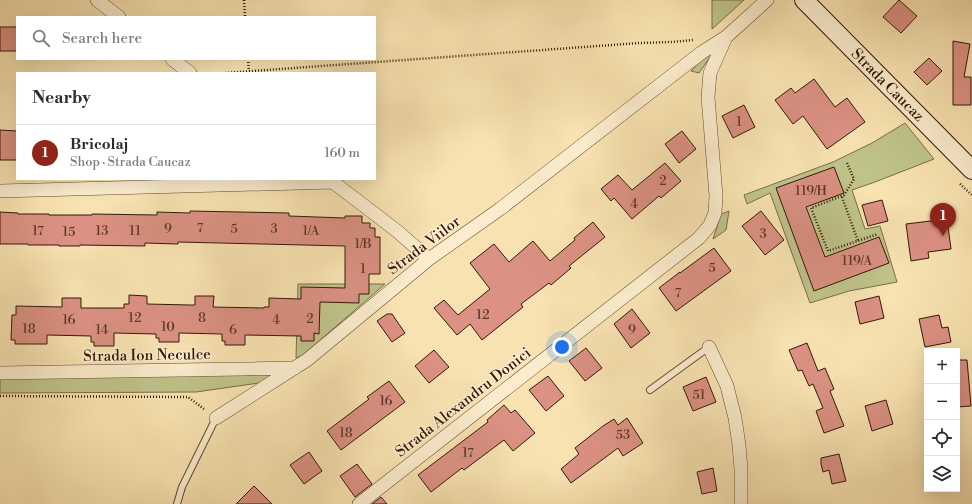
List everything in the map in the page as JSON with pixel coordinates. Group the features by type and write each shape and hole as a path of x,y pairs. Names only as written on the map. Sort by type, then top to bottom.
{"street":[{"path":"97,0 118,16"},
{"name":"Strada Alexandru Donici","path":"360,504 699,238 710,225 715,213 716,196 708,97 710,73 726,37 768,0"},
{"name":"Strada Caucaz","path":"804,0 972,170"},
{"name":"Strada Viilor","path":"216,418 307,360 429,259 500,209 701,53 726,37"},
{"path":"173,60 189,72"},
{"path":"0,191 331,181 397,231 429,259"},
{"path":"709,347 728,386 735,418 741,469 740,504"},
{"name":"Strada Ion Neculce","path":"0,373 295,368"}],"lane":[{"path":"650,390 709,347"},
{"path":"177,504 182,487 216,418"}],"path":[{"path":"244,0 246,16"},
{"path":"237,72 631,43 695,40"},
{"path":"248,60 249,71"},
{"path":"847,162 854,179 844,195 811,208 828,251 878,234"},
{"path":"842,197 858,241"},
{"path":"0,396 188,397 216,418"}],"green space":[{"path":"712,0 744,0 712,29"},
{"path":"713,53 699,73 691,71 703,58"},
{"path":"905,123 934,159 852,190 865,229 880,226 897,282 849,291 810,303 770,193 747,204 744,195 833,162 872,143"},
{"path":"729,211 726,230 713,239 721,214"},
{"path":"298,284 385,284 303,355 296,358"},
{"path":"274,374 259,383 196,392 0,393 0,378"}],"building":[{"path":"899,0 917,16 901,33 883,17"},
{"path":"0,27 16,27 16,51 0,51"},
{"path":"953,41 970,44 964,77 971,77 971,105 953,105"},
{"path":"929,58 942,71 927,85 914,72"},
{"path":"814,79 835,107 847,98 865,122 827,149 803,116 793,124 775,100 791,88 795,93"},
{"path":"744,105 755,127 733,138 722,116"},
{"path":"0,130 16,131 16,160 0,160"},
{"path":"682,131 696,149 679,163 665,144"},
{"path":"665,163 681,181 661,198 659,196 632,219 614,198 611,201 601,189 618,175 632,190"},
{"path":"834,167 844,193 806,207 825,257 879,237 889,263 814,291 776,188"},
{"path":"882,200 888,221 868,226 862,205"},
{"path":"190,211 289,213 289,216 345,218 345,216 362,216 362,223 370,223 370,228 375,228 375,237 380,237 380,274 369,274 369,294 359,294 359,303 320,302 319,334 314,333 314,341 301,341 301,336 245,335 245,345 225,345 225,341 222,341 222,334 179,333 179,342 159,342 159,338 156,338 156,334 114,333 114,346 94,346 94,342 91,342 91,336 47,335 47,344 15,344 15,340 11,340 12,315 16,315 16,306 62,307 62,298 81,298 81,308 124,308 124,304 129,304 129,295 147,296 147,304 190,305 195,305 195,296 214,296 213,307 264,308 269,307 269,298 301,299 301,287 345,288 345,246 178,242 178,244 145,243 145,246 0,244 0,212 49,215 157,215 157,212 190,213"},
{"path":"761,211 784,240 765,255 742,226"},
{"path":"947,219 951,249 928,252 929,258 911,261 906,224"},
{"path":"593,222 605,237 569,266 571,268 551,285 549,283 521,304 523,307 482,340 470,324 457,335 434,308 444,300 458,315 490,289 470,263 494,244 509,262 533,241 550,261 575,240 574,238"},
{"path":"714,248 731,271 676,311 659,288"},
{"path":"879,296 884,318 860,324 855,302"},
{"path":"632,309 650,333 631,348 614,324"},
{"path":"387,314 392,314 405,333 392,342 377,321"},
{"path":"939,315 942,328 948,327 951,342 925,347 919,319"},
{"path":"807,343 818,371 825,368 834,389 830,391 844,426 824,433 816,411 823,408 813,384 809,386 802,370 798,371 789,350"},
{"path":"586,348 602,368 585,381 569,361"},
{"path":"434,350 449,367 429,383 415,366"},
{"path":"960,360 967,360 971,406 960,407"},
{"path":"548,376 564,396 546,411 529,390"},
{"path":"706,377 716,402 693,411 683,387"},
{"path":"389,381 405,402 341,450 327,431 369,399 367,397"},
{"path":"886,400 893,424 872,431 865,406"},
{"path":"504,405 511,413 515,410 535,433 513,451 504,440 464,470 462,468 431,492 418,475 488,422 487,420"},
{"path":"627,418 643,443 623,456 618,448 571,483 561,469 579,454 575,448 614,419 618,425"},
{"path":"309,452 322,471 304,484 290,465"},
{"path":"839,454 846,481 832,484 829,470 823,472 821,458"},
{"path":"357,464 372,484 355,497 340,476"},
{"path":"713,468 717,491 702,494 697,472"},
{"path":"254,486 272,504 236,504"},
{"path":"381,497 387,504 372,504"}],"place":[{"name":"Bricolaj","path":"943,236"}]}
